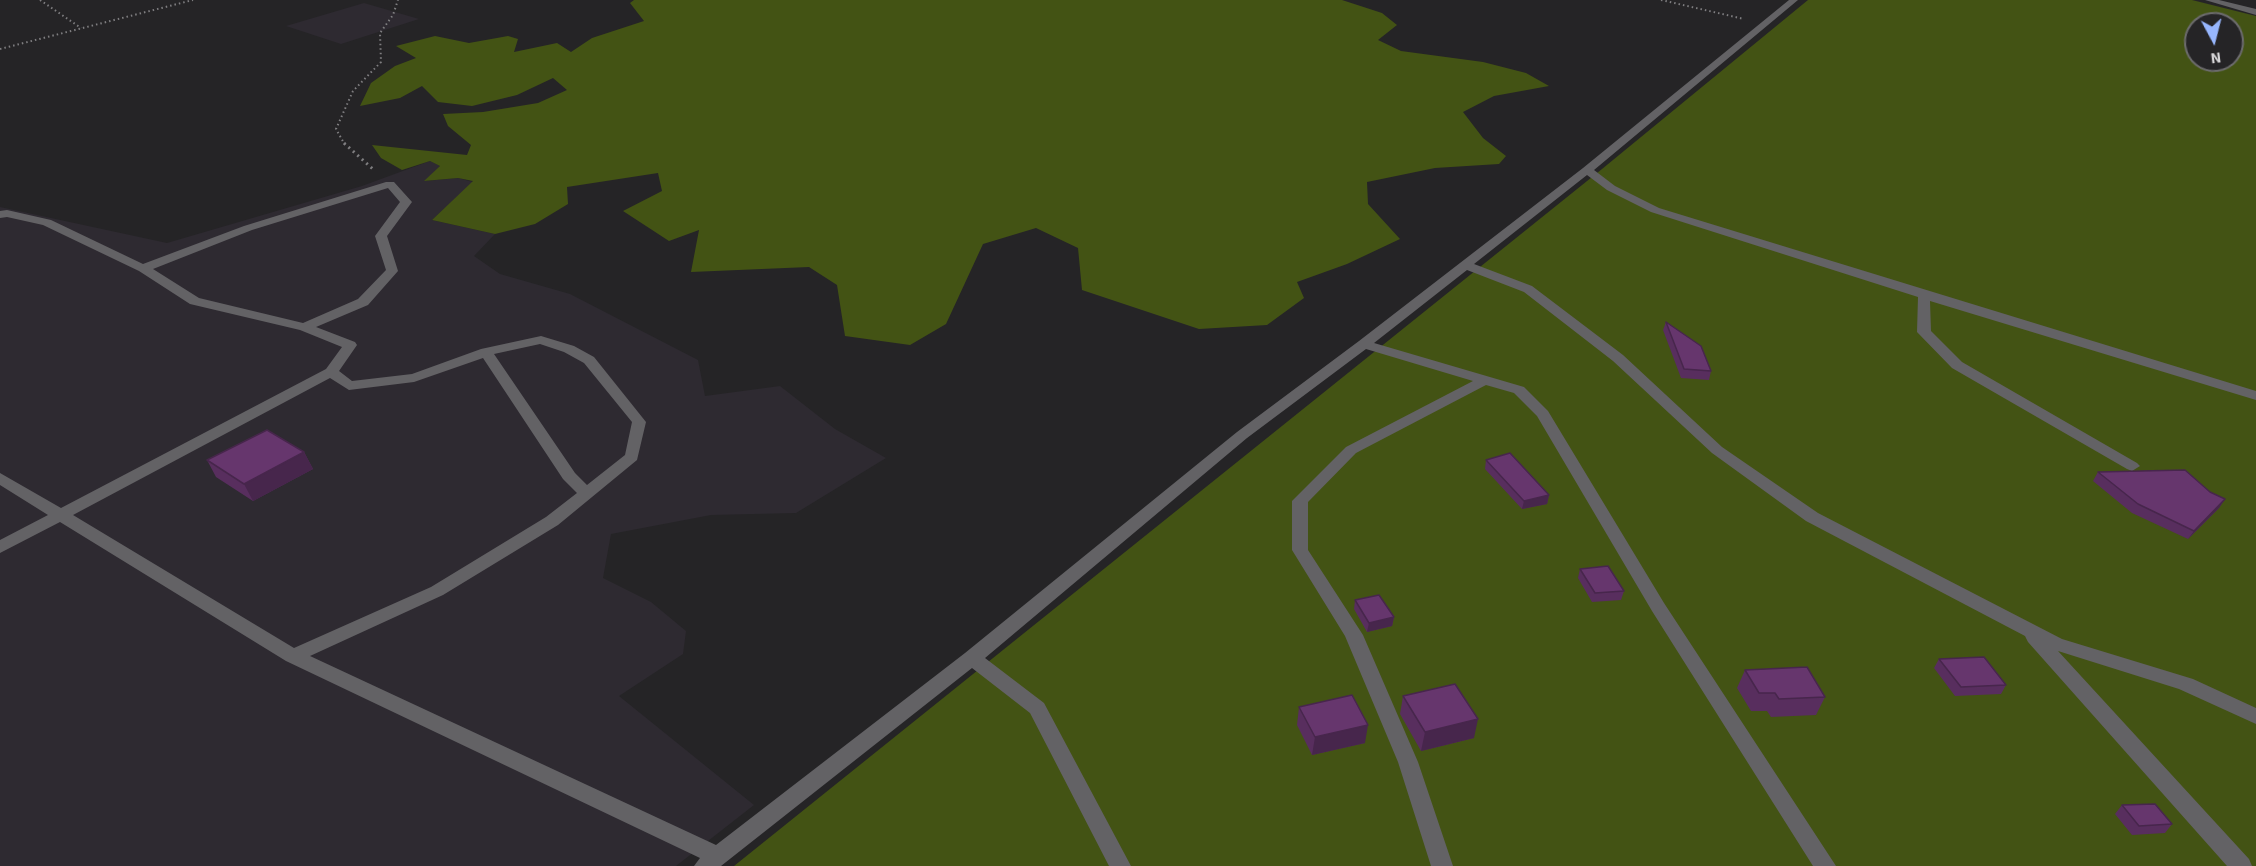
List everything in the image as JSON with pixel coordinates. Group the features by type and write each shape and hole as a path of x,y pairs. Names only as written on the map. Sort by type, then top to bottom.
{"street":[{"path":"0,478 293,657 712,861 972,658 1242,435 1364,344 1587,170 1794,0"},
{"path":"2209,0 2256,12"},
{"path":"1587,170 1611,188 1655,210 2256,396"},
{"path":"143,268 248,228 390,184 406,202 381,236 392,271 363,302 304,327"},
{"path":"0,214 7,213 47,222 143,268 195,301 304,327 350,345 331,372 0,547"},
{"path":"1465,265 1528,289 1618,358 1717,450 1812,517 2055,644 2186,684 2256,716"},
{"path":"1924,295 1924,332 1958,365 2132,466"},
{"path":"293,657 437,591 552,521 632,457 639,422 589,360 569,349 541,340 486,352 414,378 349,386 331,372"},
{"path":"1364,344 1519,390 1543,414 1658,607 1825,866"},
{"path":"486,352 569,476 587,493"},
{"path":"1442,866 1408,762 1354,635 1300,550 1300,501 1351,450 1485,380"},
{"path":"2027,629 2241,866"},
{"path":"972,658 1037,708 1120,866"}],"path":[{"path":"40,0 81,28"},
{"path":"0,49 193,0"},
{"path":"390,184 345,145 336,129 353,91 381,62 380,33 393,15 398,0"},
{"path":"1661,0 1765,23"}],"shaded area":[{"path":"364,3 419,19 341,44 286,26"},
{"path":"430,161 440,166 425,181 458,178 473,182 432,220 495,234 474,256 500,274 570,294 698,360 705,396 780,386 835,429 886,458 796,513 711,515 611,534 603,578 651,602 686,631 683,654 619,696 754,805 676,866 0,866 0,207 167,243 362,186"}],"green space":[{"path":"634,0 1342,0 1382,13 1397,25 1378,40 1401,51 1483,62 1526,73 1549,86 1494,96 1463,112 1483,138 1506,156 1499,164 1435,168 1367,182 1368,204 1400,239 1347,264 1297,282 1304,298 1267,325 1199,329 1082,290 1078,248 1036,228 983,244 946,324 910,345 845,336 837,285 809,267 691,272 699,230 669,241 623,211 662,191 658,173 567,187 568,204 535,224 495,234 432,220 473,181 458,178 424,181 440,166 430,161 402,170 381,158 372,145 467,155 471,145 448,126 443,114 483,112 538,103 567,90 553,78 517,95 472,106 438,102 422,86 400,98 360,106 371,83 395,66 416,58 396,46 435,36 469,43 508,36 518,39 514,52 557,43 571,52 592,38 644,21 630,3"},
{"path":"1808,0 2192,0 2240,12 2184,12 2184,72 2244,72 2244,13 2256,16 2256,866 734,866 1602,169"}],"building":[{"path":"1666,322 1701,346 1711,371 1684,369"},
{"path":"267,430 304,452 244,484 207,460"},
{"path":"1510,453 1549,495 1524,501 1486,460"},
{"path":"2185,470 2210,492 2225,499 2194,531 2138,504 2098,472"},
{"path":"1608,566 1624,591 1595,593 1580,569"},
{"path":"1379,595 1394,617 1369,623 1355,600"},
{"path":"1984,657 2006,685 1961,687 1939,659"},
{"path":"1807,667 1825,697 1779,699 1775,693 1759,693 1745,670"},
{"path":"1455,684 1478,719 1425,732 1403,696"},
{"path":"1352,695 1368,725 1315,737 1299,707"},
{"path":"2155,804 2172,824 2139,826 2122,805"}]}
